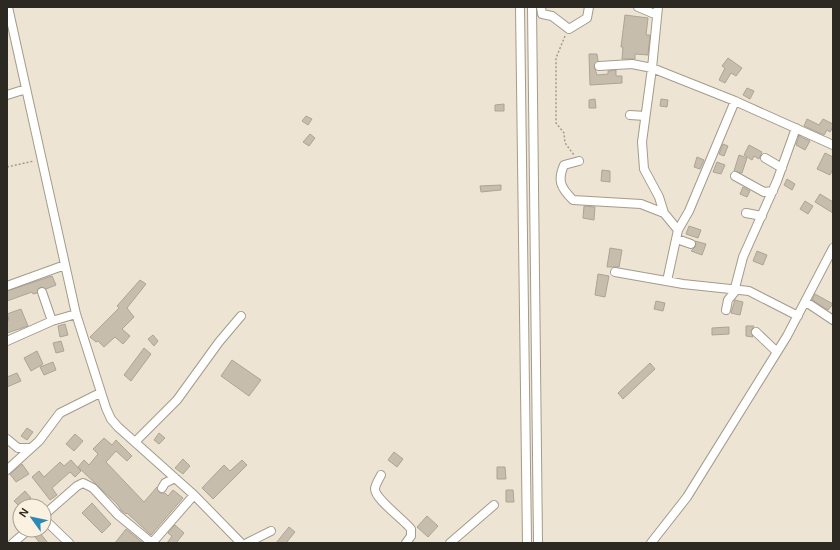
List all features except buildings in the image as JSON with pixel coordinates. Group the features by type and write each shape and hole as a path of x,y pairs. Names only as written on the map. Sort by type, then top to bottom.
{"street":[{"path":"8,7 76,314 100,393 111,419 194,495 241,543"},
{"path":"520,7 527,543"},
{"path":"532,7 538,543"},
{"path":"541,7 542,14 552,16 569,29 587,18 589,7"},
{"path":"638,7 657,11 652,68 642,142 644,169 659,197 664,213 678,230"},
{"path":"599,66 632,64 652,68 735,101 833,145"},
{"path":"7,95 26,89"},
{"path":"667,281 678,230 689,211 735,101"},
{"path":"630,115 645,116"},
{"path":"726,310 728,300 736,288 742,257 773,192 796,128"},
{"path":"765,158 782,168"},
{"path":"579,161 564,165 560,175 563,190 573,200 641,204 664,213"},
{"path":"735,176 764,192 773,192"},
{"path":"751,192 769,200"},
{"path":"746,213 762,216"},
{"path":"677,239 691,244"},
{"path":"651,543 687,497 777,352 806,302 833,248"},
{"path":"7,286 65,265"},
{"path":"615,272 667,281 736,288 749,291 766,298 798,316"},
{"path":"42,292 52,321"},
{"path":"806,302 833,320"},
{"path":"8,339 52,321 76,314"},
{"path":"135,442 177,400 219,342 241,316"},
{"path":"756,332 777,352"},
{"path":"7,470 43,436 60,413 100,393"},
{"path":"7,439 18,448 30,448"},
{"path":"381,475 374,488 376,494 379,500 403,519 411,529 411,536 406,543"},
{"path":"162,488 169,480 175,478"},
{"path":"52,508 76,486 83,483 93,488 118,515 152,543 194,495"},
{"path":"450,543 494,505"},
{"path":"52,527 69,543"},
{"path":"246,543 271,531"}],"path":[{"path":"569,29 556,58 556,123 564,133 564,144 579,161"},
{"path":"7,167 42,160"}]}
